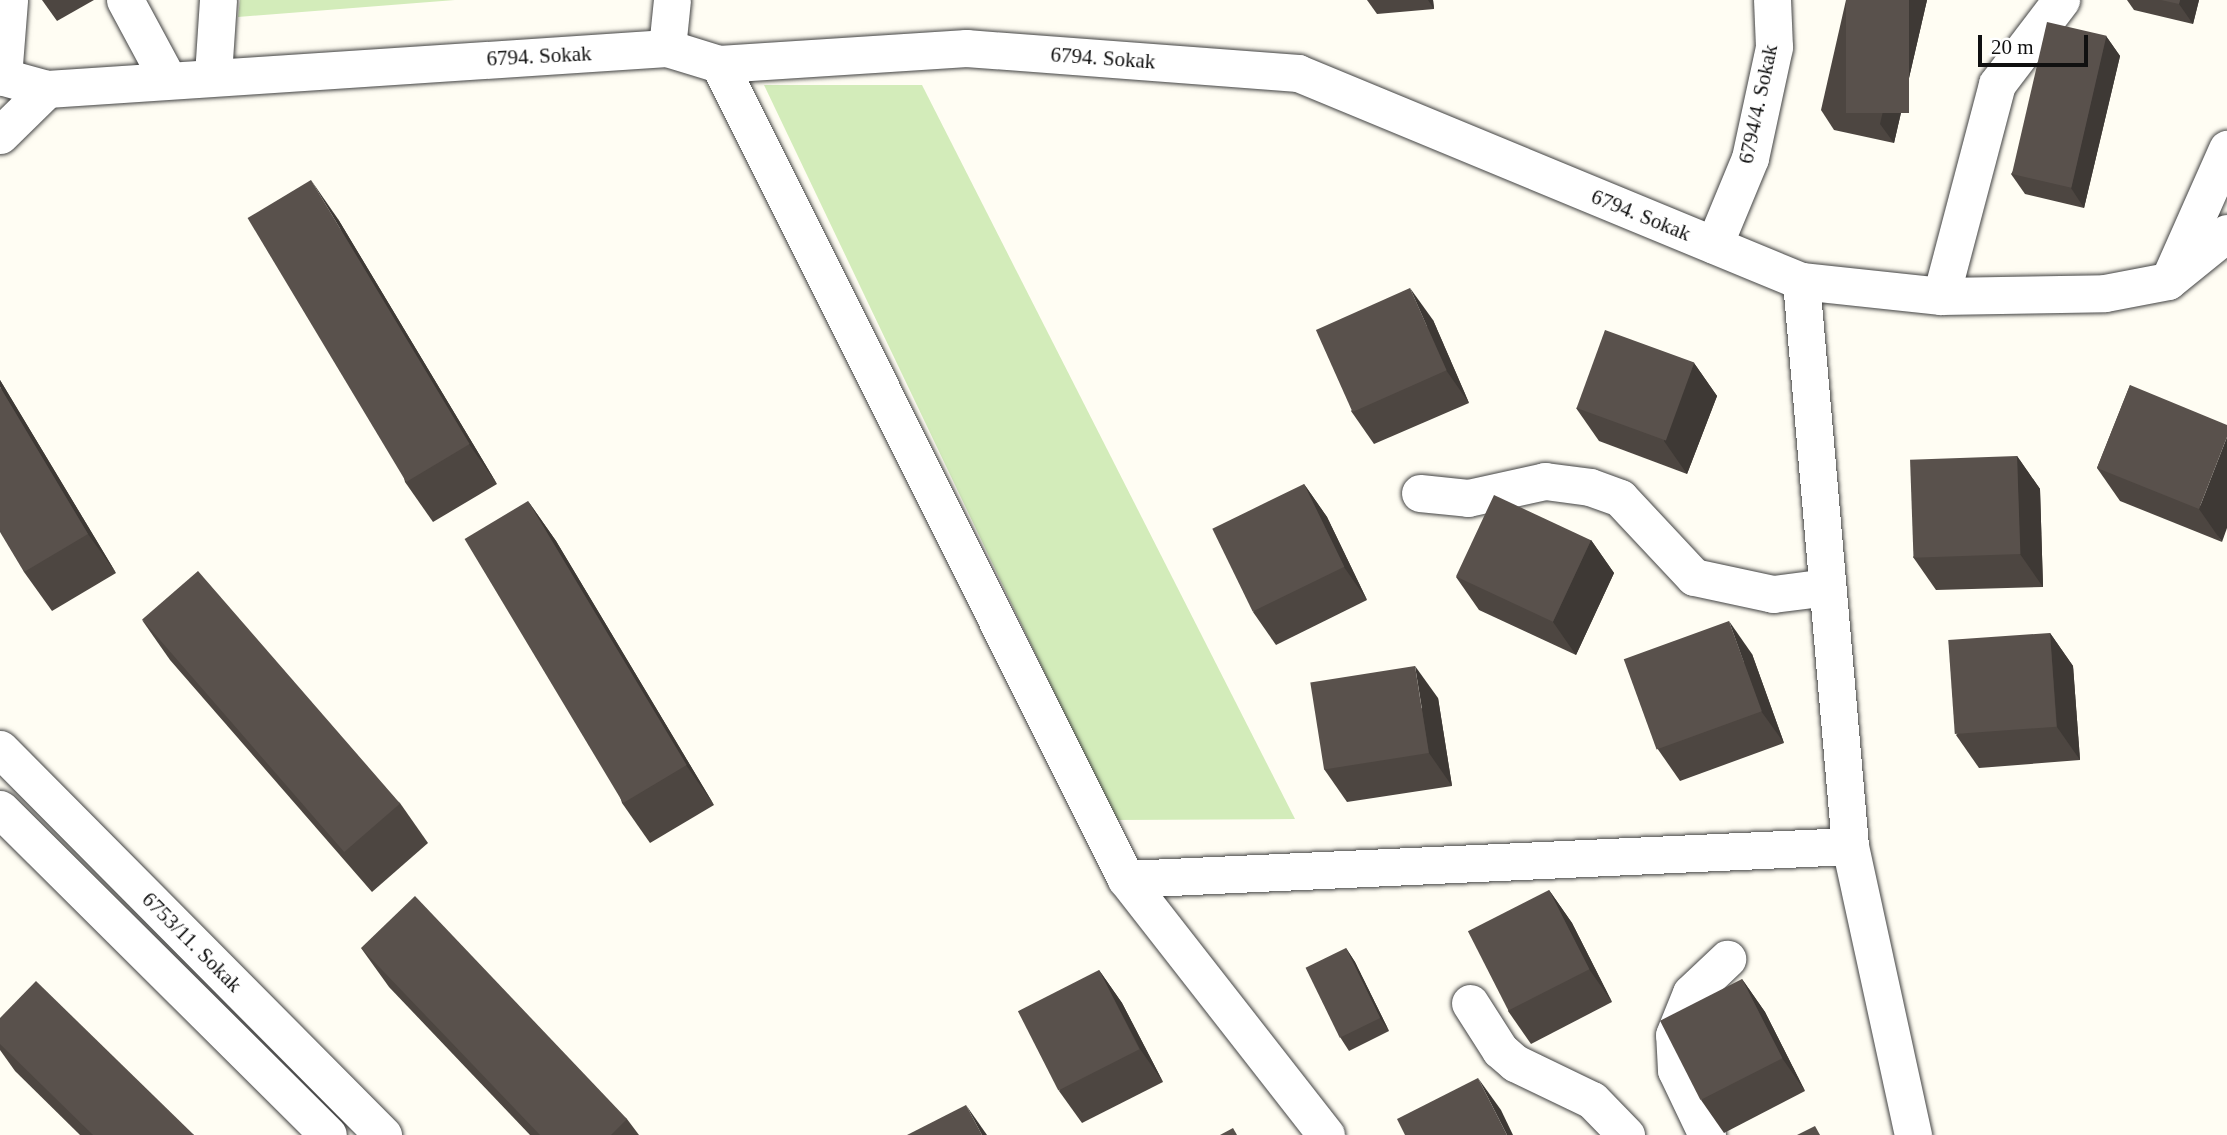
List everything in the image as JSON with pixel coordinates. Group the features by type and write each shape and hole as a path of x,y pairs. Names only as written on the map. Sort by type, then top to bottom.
{"street":[{"path":"2,77 9,0"},
{"path":"125,0 167,78"},
{"path":"212,75 218,0"},
{"path":"667,48 672,0"},
{"name":"6794/4. Sokak","path":"1714,245 1750,158 1774,47 1772,0"},
{"path":"1941,296 1997,84 2062,0"},
{"name":"6794. Sokak","path":"2,77 47,89 212,75 667,48 719,64 966,48 1298,73 1801,281 1941,296 2105,293 2168,281"},
{"path":"719,64 1126,879 1325,1135"},
{"path":"0,135 47,89"},
{"path":"2168,281 2227,149"},
{"path":"2168,281 2227,233"},
{"path":"1801,281 1850,846 1913,1135"},
{"path":"1420,493 1468,498 1545,481 1590,487 1620,498 1694,577 1773,594 1827,587"},
{"name":"6753/11. Sokak","path":"0,749 383,1135"},
{"name":"6753/11. Sokak","path":"0,809 328,1135"},
{"path":"1126,879 1850,846"},
{"path":"1707,1135 1676,1070 1674,1035 1691,993 1727,959"},
{"path":"1470,1003 1500,1050 1515,1063 1592,1100 1626,1135"}],"green space":[{"path":"240,0 455,0 238,17"},
{"path":"764,85 922,85 1295,819 1115,820"}],"building":[{"path":"1846,0 1909,0 1909,113 1846,113"},
{"path":"2161,0 2180,0 2179,4"},
{"path":"2047,22 2106,36 2071,188 2012,174"},
{"path":"311,180 470,444 406,482 248,218"},
{"path":"1410,288 1447,370 1353,412 1316,330"},
{"path":"1605,330 1694,362 1666,440 1577,408"},
{"path":"2130,385 2227,425 2227,437 2199,509 2097,468"},
{"path":"0,387 88,534 24,572 0,532"},
{"path":"2017,456 2020,554 1913,558 1910,460"},
{"path":"1304,484 1344,567 1253,611 1212,529"},
{"path":"1494,495 1591,540 1553,622 1456,577"},
{"path":"528,501 687,765 623,803 465,539"},
{"path":"198,571 400,803 344,852 142,620"},
{"path":"1729,621 1762,711 1657,750 1624,659"},
{"path":"2050,633 2057,727 1955,734 1948,640"},
{"path":"1415,666 1429,753 1324,769 1310,683"},
{"path":"1549,890 1589,969 1508,1011 1468,931"},
{"path":"415,896 627,1119 611,1135 540,1135 361,948"},
{"path":"1346,948 1380,1018 1340,1038 1306,968"},
{"path":"1099,970 1139,1049 1058,1091 1018,1011"},
{"path":"1742,979 1782,1058 1700,1100 1660,1021"},
{"path":"36,981 194,1135 93,1135 0,1044 0,1018"},
{"path":"1478,1078 1507,1135 1405,1135 1397,1119"},
{"path":"966,1105 982,1135 907,1135"},
{"path":"1815,1126 1820,1135 1797,1135"},
{"path":"1233,1128 1237,1135 1220,1135"}]}
